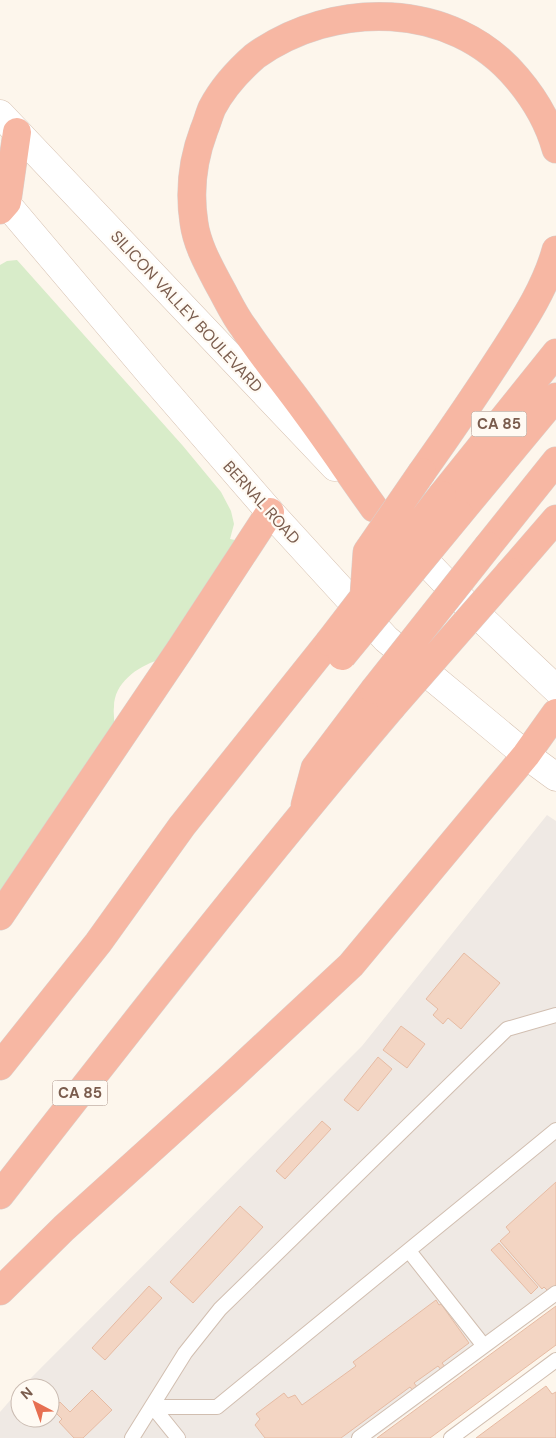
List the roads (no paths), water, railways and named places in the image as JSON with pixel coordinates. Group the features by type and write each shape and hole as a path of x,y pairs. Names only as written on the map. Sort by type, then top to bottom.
{"highway":[{"path":"374,508 307,412 242,327 206,261 194,224 192,173 199,144 213,107 230,82 251,60 276,41 298,29 331,16 353,12 409,14 445,24 475,40 504,62 526,88 544,119 556,149"},
{"path":"2,203 8,123"},
{"path":"364,596 367,552 485,382 541,292 552,266 556,250"},
{"name":"CA 85","path":"335,649 364,596 451,505 556,353"},
{"path":"0,1066 98,943 182,826 294,685 335,649 451,505 556,397"},
{"path":"382,699 488,546 556,461"},
{"path":"0,916 181,648 270,512"},
{"name":"CA 85","path":"0,1195 159,991 304,811 382,699 510,572 556,519"},
{"path":"0,1291 64,1228 231,1077 351,965 526,755 556,713"}],"main road":[{"name":"SILICON VALLEY BOULEVARD","path":"8,123 374,508"},
{"name":"BERNAL ROAD","path":"2,203 270,512 386,639 526,755 556,777"},
{"path":"374,508 467,605 556,689"}],"lane":[{"path":"132,1438 185,1353 220,1309 507,1029 556,1015"},
{"path":"153,1407 217,1407 556,1130"},
{"path":"408,1251 484,1346"},
{"path":"359,1438 556,1293"},
{"path":"450,1438 556,1360"},
{"path":"153,1407 178,1438"}]}
